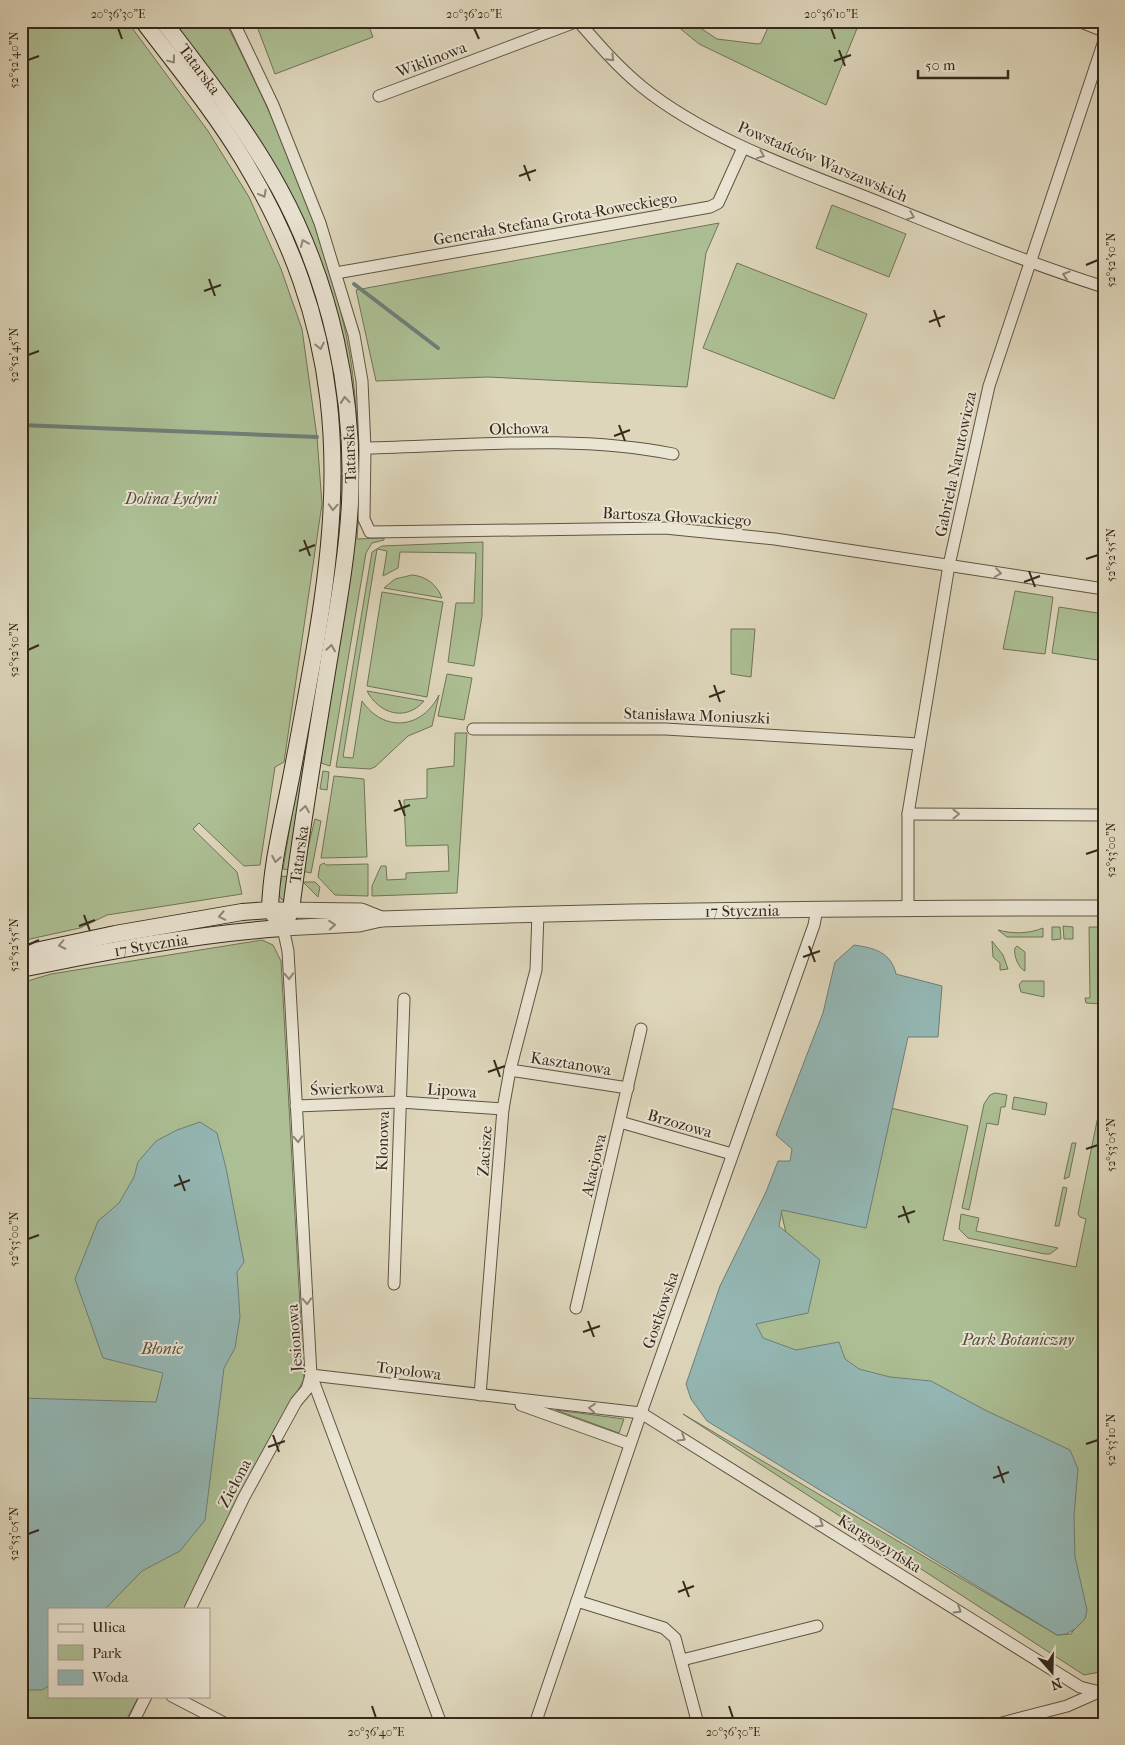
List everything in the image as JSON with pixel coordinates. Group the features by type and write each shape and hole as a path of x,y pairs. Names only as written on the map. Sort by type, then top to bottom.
{"main road":[{"name":"Tatarska","path":"143,21 220,123 265,196 302,280 315,321 328,394 334,471 329,555 321,615 275,862 270,910"},
{"name":"Tatarska","path":"163,21 234,114 280,190 317,274 331,316 345,392 350,502 346,554 291,910 283,928"},
{"name":"17 Stycznia","path":"21,954 115,934 242,912 270,910"},
{"name":"17 Stycznia","path":"21,969 83,956 283,928"}],"street":[{"name":"Tatarska","path":"233,21 276,114 320,222 354,335 362,381 365,448 364,519 370,532"},
{"name":"Wiklinowa","path":"379,96 578,21"},
{"name":"Powstańców Warszawskich","path":"578,21 611,59 642,87 674,109 743,148 1028,263 1104,288"},
{"path":"1084,21 1104,28"},
{"name":"Gabriela Narutowicza","path":"908,909 908,814 949,565 988,386 1104,40"},
{"name":"Generała Stefana Grota-Roweckiego","path":"336,273 710,207 718,203 743,148"},
{"name":"Olchowa","path":"365,448 576,443 637,446 674,454"},
{"name":"Bartosza Głowackiego","path":"370,532 664,528 775,538 1104,590"},
{"name":"Stanisława Moniuszki","path":"474,729 665,729 851,738 919,744"},
{"path":"908,814 1104,815"},
{"name":"17 Stycznia","path":"283,928 359,924 381,919 538,914 817,908 1104,908"},
{"name":"Gostkowska","path":"535,1724 630,1444 814,925 817,908"},
{"name":"17 Stycznia","path":"270,910 361,911 381,919"},
{"path":"270,910 283,928"},
{"name":"Zacisze","path":"480,1395 503,1109 510,1070 536,970 538,914"},
{"name":"Jesionowa","path":"283,928 288,951 311,1375 441,1724"},
{"name":"Klonowa","path":"394,1284 404,1000"},
{"name":"Akacjowa","path":"576,1308 641,1028"},
{"name":"Kasztanowa","path":"510,1070 628,1088"},
{"name":"Świerkowa","path":"296,1106 400,1102"},
{"name":"Lipowa","path":"400,1102 503,1109"},
{"name":"Brzozowa","path":"620,1122 732,1154"},
{"name":"Topolowa","path":"311,1375 641,1413"},
{"name":"Zielona","path":"190,1608 244,1497 296,1402 307,1389 311,1375"},
{"name":"Topolowa","path":"503,1398 630,1444"},
{"name":"Kargoszyńska","path":"641,1413 1080,1687 1102,1692"},
{"path":"577,1601 664,1628 675,1638 698,1724"},
{"path":"682,1660 817,1626"},
{"path":"998,1724 1067,1706 1102,1692"},
{"path":"132,1724 145,1698"},
{"path":"176,1698 226,1724"}],"green space":[{"name":"Dolina Łydyni","path":"21,21 127,21 208,131 249,197 281,269 302,329 317,437 322,504 284,762 275,767 260,865 244,866 199,823 193,829 237,872 242,894 107,915 80,928 21,941"},
{"path":"151,21 155,21 259,166 287,220 317,294 334,366 341,419 337,419 323,326 308,279"},
{"path":"172,21 225,21 283,142 315,226 341,311 353,373 358,427 354,427 328,285"},
{"path":"255,21 367,21 373,37 275,74"},
{"path":"671,21 690,21 717,39 758,44 761,43 771,21 860,21 826,105 699,44"},
{"path":"832,205 906,234 889,277 816,248"},
{"path":"719,223 706,253 687,387 488,377 376,381 356,290"},
{"path":"737,263 867,314 834,399 703,348"},
{"path":"359,434 361,482 357,539 384,538 384,540 372,543 366,553 330,766 321,763 320,756 355,435"},
{"path":"342,435 343,514 334,593 290,870 283,869 337,543 341,477 338,436"},
{"path":"483,542 482,616 474,666 448,662 456,603 474,603 476,553 400,552 398,568 383,576 387,551 377,549 382,546"},
{"path":"377,549 343,757 353,758 362,701 381,718 402,723 423,715 439,695 432,726 408,736 375,767 370,769 336,767 372,552"},
{"path":"412,575 430,582 442,598 384,588 395,579"},
{"path":"1015,591 1053,597 1045,654 1003,649"},
{"path":"382,592 443,602 427,697 367,686"},
{"path":"1059,607 1104,614 1104,661 1052,653"},
{"path":"731,629 755,629 751,677 731,674"},
{"path":"447,674 472,678 464,720 438,716"},
{"path":"367,691 424,701 417,708 409,712 393,713 378,705"},
{"path":"455,733 467,733 457,893 372,896 372,886 381,866 386,866 387,880 406,879 406,873 449,871 448,845 406,846 404,800 427,798 427,769 454,766"},
{"path":"323,771 329,772 327,790 320,789"},
{"path":"334,776 364,779 367,857 321,858"},
{"path":"315,819 321,821 311,873 302,871"},
{"path":"324,863 326,865 368,864 368,896 335,895 318,877 320,865"},
{"path":"282,876 289,877 285,898 282,900 278,894"},
{"path":"303,882 315,882 320,887 318,897"},
{"path":"1063,926 1073,927 1073,939 1064,939"},
{"path":"1052,927 1060,927 1061,939 1052,940"},
{"path":"1089,927 1104,927 1104,1001 1102,1004 1086,1003 1085,998 1090,998"},
{"path":"1043,928 1043,937 1007,937 998,930 1020,933"},
{"name":"Błonie","path":"262,940 273,945 281,961 304,1379 185,1608 48,1608 48,1698 138,1698 124,1724 21,1724 21,983 51,974"},
{"path":"992,941 1003,955 1008,969 1000,970 1000,963 993,957"},
{"path":"1017,946 1025,952 1025,971 1021,968 1016,958 1015,948"},
{"path":"1022,981 1044,981 1044,997 1021,992 1019,985"},
{"name":"Park Botaniczny","path":"1104,1087 1104,1137 1098,1163 1104,1165 1104,1669 1100,1672 1084,1675 683,1414 1057,1635 1071,1634 1085,1612 798,1358 758,1341 753,1321 786,1233 780,1207 878,1105 968,1126 943,1240 1076,1267 1086,1219 1078,1214"},
{"path":"995,1093 1007,1095 1005,1107 1001,1107 998,1125 987,1123 969,1210 962,1208 984,1104 990,1095"},
{"path":"1014,1097 1047,1103 1045,1115 1012,1109"},
{"path":"1072,1143 1076,1143 1069,1177 1064,1179"},
{"path":"1063,1187 1067,1188 1059,1226 1055,1226"},
{"path":"961,1214 979,1218 976,1231 1058,1248 1050,1254 1045,1254 968,1238 959,1229"},
{"path":"556,1410 624,1419 619,1433"}],"water":[{"path":"854,945 881,952 890,961 896,974 942,986 938,1037 908,1037 866,1228 782,1210 779,1226 820,1260 808,1313 756,1324 763,1338 796,1350 839,1342 845,1359 859,1369 890,1377 931,1381 985,1410 1070,1450 1078,1469 1074,1516 1075,1557 1087,1610 1085,1619 1075,1629 1066,1634 1057,1635 707,1421 691,1399 686,1384 720,1286 766,1192 778,1161 790,1161 792,1149 776,1135 823,1013 835,962"},
{"path":"200,1122 217,1133 226,1168 244,1262 237,1272 240,1317 235,1348 224,1368 205,1520 180,1551 142,1571 106,1608 48,1608 48,1687 42,1690 21,1690 21,1398 156,1402 163,1373 103,1358 75,1279 98,1221 119,1203 134,1177 138,1162 156,1141 177,1130"}],"waterway":[{"path":"354,284 438,348"},
{"path":"21,425 317,437"}]}
